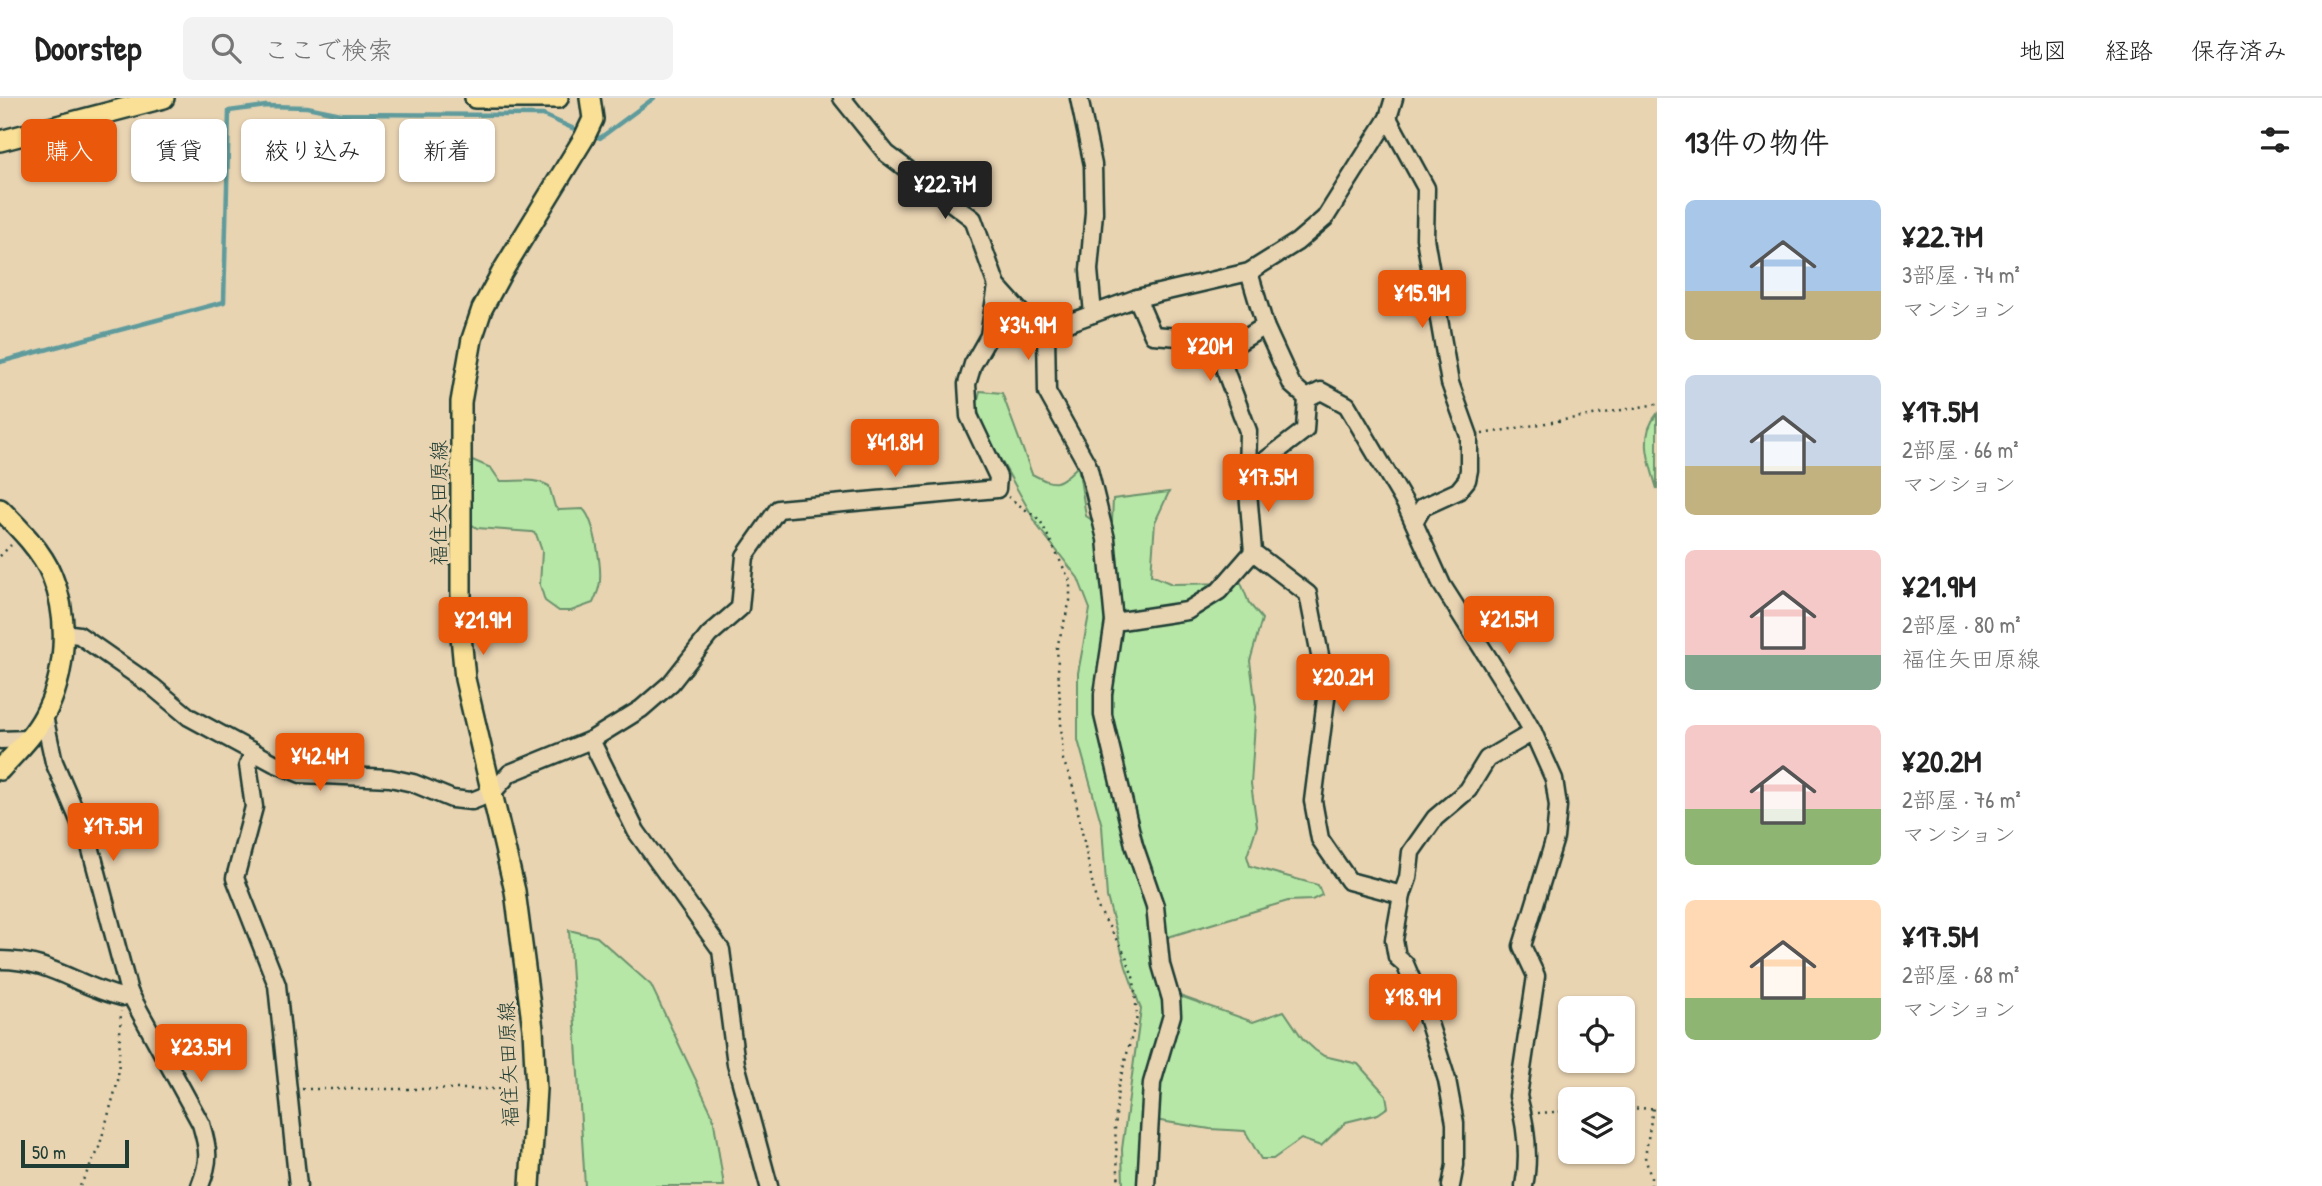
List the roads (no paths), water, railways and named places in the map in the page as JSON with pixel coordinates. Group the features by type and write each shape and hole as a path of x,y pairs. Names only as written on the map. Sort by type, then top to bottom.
{"main road":[{"path":"0,141 164,98"},
{"path":"475,98 558,98"},
{"name":"福住矢田原線","path":"530,1186 536,1089 533,1029 514,891 465,679 461,636 461,402 472,339 482,309 586,134 593,119 590,98"},
{"path":"0,509 24,533 52,575 61,607 64,633 55,685 44,716 0,771"}],"street":[{"path":"842,98 887,154 973,219 997,286 1032,326 1046,331 1137,298 1249,272 1297,242 1325,218 1388,118 1397,99"},
{"path":"1079,98 1093,165 1094,212 1089,270 1093,314"},
{"path":"1388,118 1426,188 1425,238 1450,383 1469,436 1469,470 1466,480 1458,491 1423,507 1414,522"},
{"path":"1249,272 1265,326 1292,385 1307,398"},
{"path":"64,633 79,635 152,686 189,717 301,774 390,778 413,783 452,799 472,801 492,793 510,773 591,740 641,709 671,683 709,635 740,608 745,556 778,509 997,489 998,477 970,416 967,384 973,364 989,336 997,286"},
{"path":"1137,298 1153,335 1179,337"},
{"path":"1114,622 1187,611 1219,591 1253,552 1247,479 1248,431 1225,370 1223,352 1265,326"},
{"path":"1046,331 1047,392 1088,466 1106,539 1114,622 1103,694 1103,715 1134,845 1155,906 1161,965 1171,999 1172,1015 1152,1083 1146,1186"},
{"path":"1307,398 1321,391 1347,405 1406,505 1441,585 1533,732 1554,779 1558,806 1555,838 1522,946 1536,976 1518,1096 1523,1113 1527,1168 1524,1186"},
{"path":"1247,479 1258,466 1305,430 1307,398"},
{"path":"1253,552 1308,594 1327,691 1313,801 1320,839 1349,881 1402,895"},
{"path":"44,716 54,762 90,846 126,994 201,1124 209,1148 209,1165 200,1186"},
{"path":"1451,1186 1455,1165 1455,1123 1447,1080 1425,1011 1405,964 1397,957 1394,940 1402,895 1408,878 1411,852 1435,818 1468,790 1487,760 1533,732"},
{"path":"0,740 28,739"},
{"path":"591,740 636,831 720,950 736,1063 769,1186"},
{"path":"254,752 248,765 254,807 234,878 277,985 298,1186"},
{"path":"0,961 22,961 53,968 126,994"}],"waterway":[{"path":"592,135 600,138 654,98"},
{"path":"0,362 224,302 229,111 266,106 307,107 341,114 543,115 581,132"}]}
